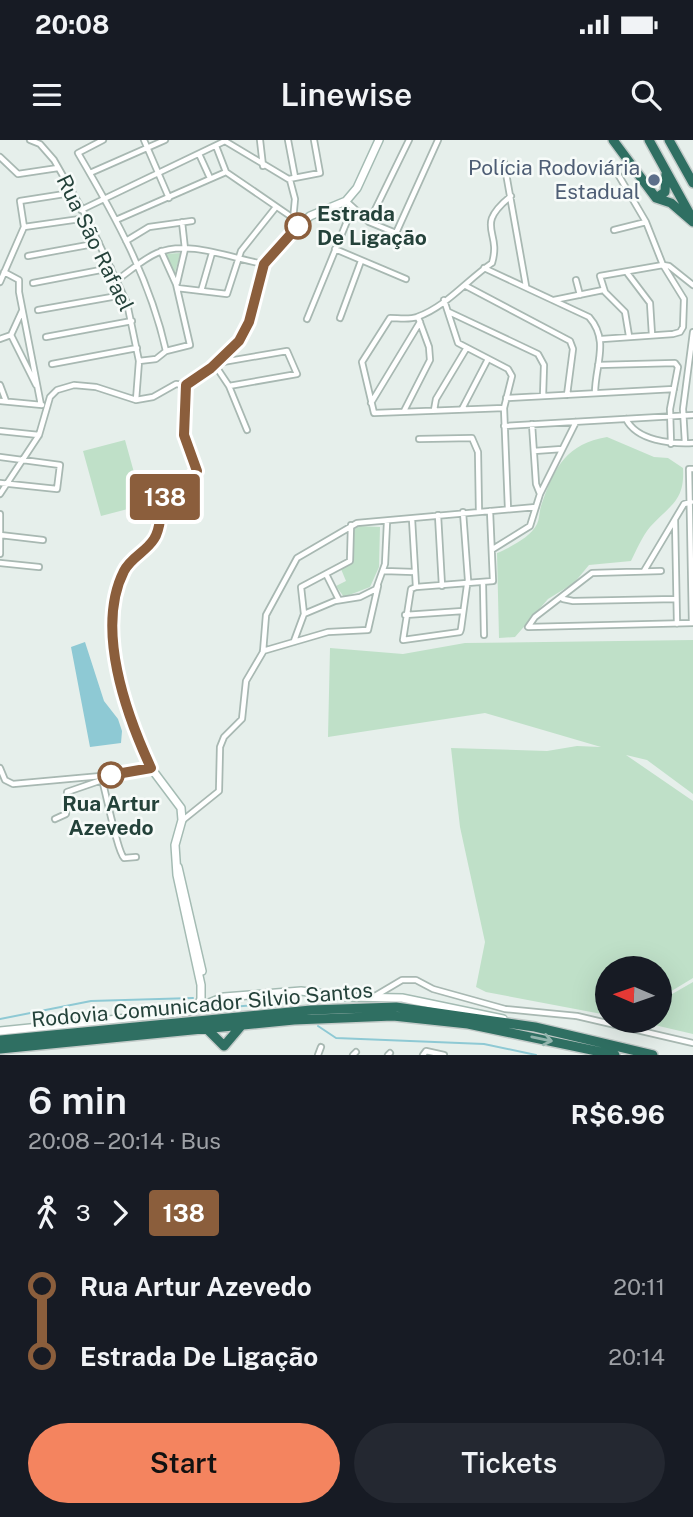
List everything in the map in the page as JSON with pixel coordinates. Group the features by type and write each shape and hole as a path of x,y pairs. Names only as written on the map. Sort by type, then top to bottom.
{"highway":[{"path":"613,140 656,198 671,203 693,221"},
{"path":"649,140 693,221"},
{"path":"669,140 693,183"},
{"path":"678,158 693,171"},
{"path":"656,198 665,192 666,172"},
{"name":"Rodovia Comunicador Silvio Santos","path":"0,1041 311,1010 363,1008 438,1011 535,1027 653,1055"},
{"name":"Rodovia Comunicador Silvio Santos","path":"0,1049 340,1017 405,1017 468,1024 615,1055"},
{"path":"207,1029 224,1050 241,1026"}],"main road":[{"path":"196,1009 201,999 201,985 191,953 175,845 182,820 178,802 151,768 121,688 116,663 113,604 127,566 155,538 165,498 176,485 197,471 184,435 186,385 216,364 246,330 264,264 292,231 313,214 346,201 357,188 379,140"},
{"path":"178,867 205,988 212,995 224,997 301,991 346,997 402,998 535,1027"},
{"path":"0,1031 196,1009 224,997"}],"street":[{"name":"Rua São Rafael","path":"30,140 44,148 58,168 87,218 117,280 132,321 137,348 139,361 136,400"},
{"path":"103,140 78,152 138,266 156,307 166,351"},
{"path":"144,140 169,198"},
{"path":"90,173 165,140"},
{"path":"260,140 263,167"},
{"path":"288,140 295,177"},
{"path":"289,179 320,173 314,140"},
{"path":"369,222 409,140"},
{"path":"346,201 369,222 393,233 397,232 438,140"},
{"path":"81,210 224,141 263,167 289,179 295,192 292,231"},
{"path":"216,146 226,172 293,218"},
{"path":"199,154 210,178"},
{"path":"0,157 18,174 58,168"},
{"path":"505,162 526,287"},
{"path":"116,220 226,172"},
{"path":"602,339 680,332 683,327 684,299 663,265 646,222 619,176"},
{"path":"0,282 23,227 20,201 71,193"},
{"path":"371,404 419,320 466,286 476,272 494,259 489,221 498,206 511,196"},
{"path":"177,286 227,294 237,260 276,207"},
{"path":"307,319 352,209"},
{"path":"23,227 87,218"},
{"path":"126,241 149,227 192,221"},
{"path":"177,286 185,249 182,222"},
{"path":"614,230 646,222"},
{"path":"28,256 99,243"},
{"path":"117,280 161,251 185,249 264,264"},
{"path":"335,249 406,278"},
{"path":"139,361 156,359 166,351 190,345 177,286 161,251"},
{"path":"201,291 212,253"},
{"path":"340,318 361,261"},
{"path":"629,336 625,312 603,290 600,276 628,274 663,265 683,275 693,285"},
{"path":"33,283 111,268"},
{"path":"485,268 589,317 598,328 602,339 595,393"},
{"path":"0,494 2,483 39,435 44,406 38,388 19,279 4,272"},
{"path":"628,274 650,303 652,335"},
{"path":"576,280 580,295"},
{"path":"466,286 570,341 573,349 568,395"},
{"path":"553,300 603,290"},
{"path":"38,310 123,295"},
{"path":"444,300 454,337 466,349 511,373 512,384 504,408 509,509"},
{"path":"0,339 11,335 23,310"},
{"path":"449,312 538,354 544,365 543,396"},
{"path":"419,320 390,318 362,362 374,413 504,408"},
{"path":"404,411 429,360 429,347 419,320"},
{"path":"46,337 132,321"},
{"path":"685,443 685,388 693,331"},
{"path":"11,335 38,388"},
{"path":"52,364 137,348"},
{"path":"434,410 436,399 466,349"},
{"path":"229,386 298,374 287,351 216,364 229,386 247,430"},
{"path":"462,409 488,359"},
{"path":"598,365 671,361 678,367 670,416 671,444"},
{"path":"44,406 57,390 74,385 105,389 136,400 153,397 176,384 186,385"},
{"path":"0,385 3,401 44,406"},
{"path":"685,388 693,388"},
{"path":"506,398 674,389"},
{"path":"505,426 693,415"},
{"path":"626,419 632,427 656,440 671,444 693,443"},
{"path":"493,549 530,526 540,494 576,422"},
{"path":"532,424 536,484 540,494"},
{"path":"0,431 39,435"},
{"path":"419,439 472,438 478,452 479,512"},
{"path":"534,451 563,449"},
{"path":"0,457 59,465 58,488 2,483"},
{"path":"661,570 592,573 562,599 535,617 528,627 693,623 689,469 693,469"},
{"path":"644,571 684,504 691,502"},
{"path":"182,820 219,792 220,747 224,737 242,719 246,681 263,652 266,615 297,558 351,525 536,507"},
{"path":"463,512 467,585 461,629 457,634 402,639 408,592 416,587 467,585 493,581 489,511"},
{"path":"0,514 0,554"},
{"path":"438,515 442,586"},
{"path":"412,519 416,587"},
{"path":"675,520 677,624"},
{"path":"263,652 333,631 368,630 384,571 387,522"},
{"path":"294,641 304,614 301,587 350,561 351,525"},
{"path":"1,535 43,540"},
{"path":"0,563 38,567"},
{"path":"384,571 414,572"},
{"path":"326,574 339,600"},
{"path":"483,583 484,635"},
{"path":"304,614 339,600 360,597 378,586"},
{"path":"562,599 676,599"},
{"path":"405,615 463,611"},
{"path":"1,772 8,783 13,783 101,778 151,768"},
{"path":"55,819 66,814 67,792 101,778"},
{"path":"101,778 119,853 124,858 136,857"},
{"path":"374,997 396,983 416,980 433,989 505,1009 577,1016 693,1043"},
{"path":"396,983 402,998"},
{"path":"318,1055 321,1047"},
{"path":"423,1055 426,1051 444,1055"}],"green space":[{"path":"164,254 180,255 174,276"},
{"path":"607,437 654,457 668,458 683,468 679,495 647,531 631,561 589,565 574,583 548,599 515,637 499,638 497,553 519,542 534,529 552,478 564,459 582,445"},
{"path":"125,440 143,505 101,516 83,451"},
{"path":"359,526 380,527 379,567 370,587 344,597 336,586 346,581 341,569 352,562 354,529"},
{"path":"693,640 693,794 647,760 626,755 693,801 693,978 672,991 672,956 595,956 595,1013 486,992 476,987 485,942 460,827 451,748 547,751 577,746 601,747 485,713 328,737 330,648 403,654 465,643"},
{"path":"693,982 693,1034 672,1029 672,994"}],"water":[{"path":"85,642 104,701 118,719 122,731 121,743 90,747 71,647"}],"waterway":[{"path":"0,1019 91,1001 193,998"},
{"path":"218,1008 296,1002"},
{"path":"318,1026 336,1038 484,1044 536,1055"}],"bus line":[{"name":"138","path":"111,775 151,768 137,736 121,688 116,663 113,604 117,586 130,561 155,538 165,498 176,485 191,478 197,471 197,463 184,435 186,385 211,368 239,341 249,322 264,264 298,226"}],"place":[{"name":"Polícia Rodoviária Estadual","path":"654,180"},
{"name":"Estrada De Ligação","path":"298,226"},
{"name":"Rua Artur Azevedo","path":"111,775"}]}
